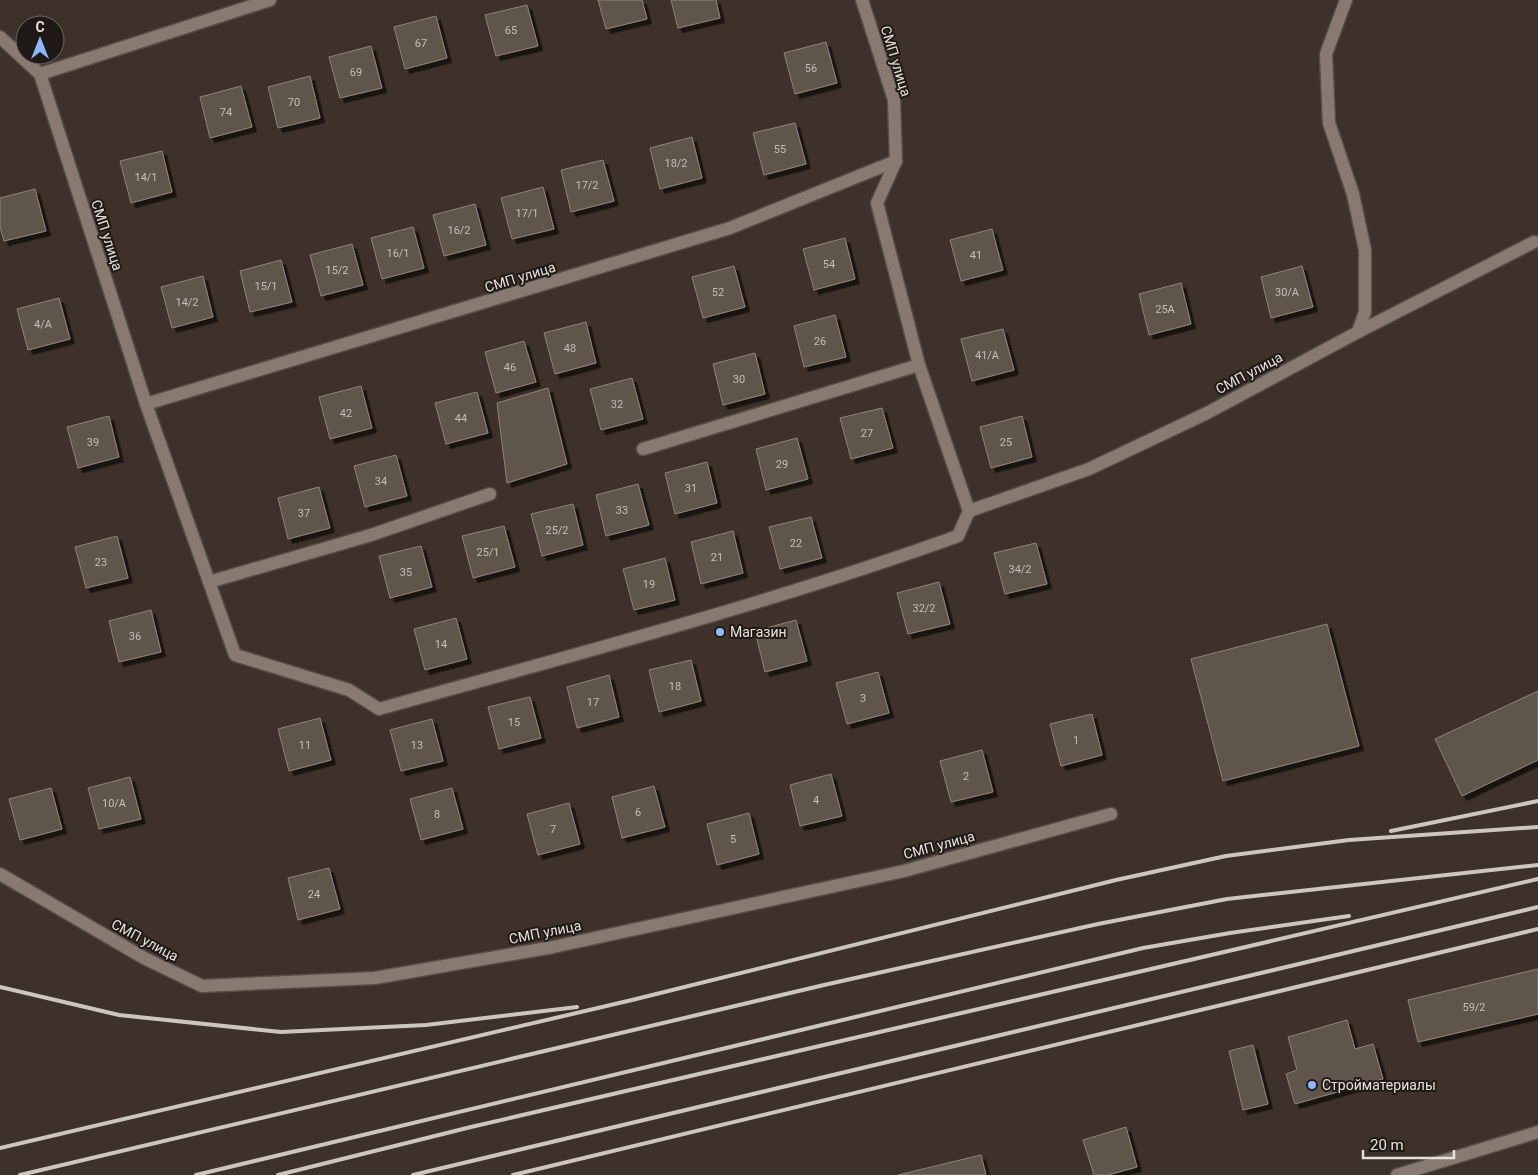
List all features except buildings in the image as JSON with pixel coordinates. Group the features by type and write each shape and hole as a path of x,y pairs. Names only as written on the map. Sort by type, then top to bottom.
{"street":[{"path":"40,74 270,0"},
{"name":"СМП улица","path":"0,37 40,74 146,404 235,655 349,690 379,709 619,643 852,574 958,536 969,512 919,365 877,203 896,161 894,100 862,0"},
{"path":"1346,0 1326,54 1329,123 1353,194 1366,250 1365,312 1358,332"},
{"name":"СМП улица","path":"146,404 730,228 896,161"},
{"name":"СМП улица","path":"969,512 1089,469 1207,413 1358,332 1534,242"},
{"path":"643,449 919,365"},
{"path":"209,582 371,535 490,494"},
{"name":"СМП улица","path":"0,874 144,958 202,986 375,978 552,947 904,871 1111,814"},
{"path":"1397,1175 1538,1132"}],"railway":[{"path":"1391,831 1538,801"},
{"path":"0,1148 632,1000 1116,880 1226,856 1349,840 1538,827"},
{"path":"20,1175 824,985 1098,924 1227,899 1538,865"},
{"path":"278,1175 471,1127 1538,879"},
{"path":"413,1175 1538,907"},
{"path":"196,1175 1143,948 1349,916"},
{"path":"513,1175 1538,929"},
{"path":"0,987 119,1015 281,1032 426,1025 577,1007"}],"place":[{"name":"Магазин","path":"720,632"},
{"name":"Стройматериалы","path":"1312,1085"}]}
